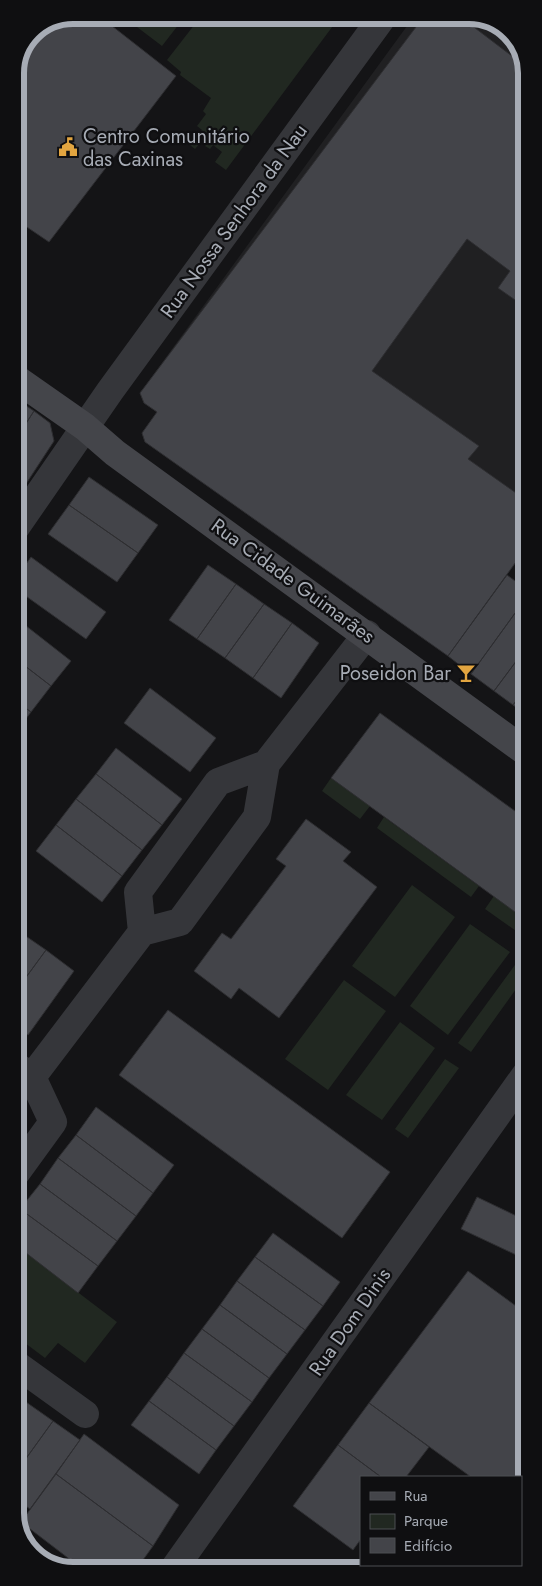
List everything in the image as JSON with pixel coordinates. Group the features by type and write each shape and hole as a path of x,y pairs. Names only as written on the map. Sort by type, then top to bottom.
{"street":[{"name":"Rua Nossa Senhora da Nau","path":"24,517 85,427 377,24"},
{"name":"Rua Cidade Guimarães","path":"24,384 85,427 124,459 518,746"},
{"path":"24,1162 53,1122 24,1072 142,932 180,922 257,817 266,764 366,634"},
{"path":"142,932 138,892 218,782 266,764"},
{"name":"Rua Dom Dinis","path":"179,1562 518,1085"},
{"path":"24,1370 85,1414"}],"shaded area":[{"path":"408,24 482,25 494,30 504,38 517,60 518,67 518,557 448,656 145,442 142,433 157,412 144,403 140,393"}],"green space":[{"path":"133,24 179,24 162,46"},
{"path":"195,24 334,24 226,170 215,162 222,152 213,145 210,149 205,146 207,143 203,140 195,149 190,145 202,130 197,126 206,114 203,111 211,98 180,75 181,72 167,60"},
{"path":"331,778 370,806 360,819 322,791"},
{"path":"384,817 479,886 471,897 377,828"},
{"path":"412,885 455,917 395,997 352,966"},
{"path":"494,896 518,914 518,932 485,909"},
{"path":"470,924 510,952 448,1035 410,1006"},
{"path":"518,961 518,986 471,1052 458,1043"},
{"path":"344,980 386,1011 328,1090 285,1059"},
{"path":"400,1022 435,1048 382,1120 346,1095"},
{"path":"445,1059 459,1068 408,1138 395,1129"},
{"path":"24,1251 117,1322 85,1363 58,1343 45,1358 24,1342"}],"building":[{"name":"Centro Comunitário das Caxinas","path":"73,24 110,24 176,76 49,242 24,225 25,64 32,46 38,38 54,28"},
{"path":"418,24 470,24 517,60 518,302 498,288 510,271 467,239 372,371 479,446 468,459 518,494 518,559 448,656 145,442 142,433 157,412 144,403 140,393"},
{"path":"24,404 34,411 24,427"},
{"path":"34,411 50,423 54,441 24,487 24,427"},
{"path":"89,477 158,525 138,553 69,505"},
{"path":"69,505 138,553 117,582 48,534"},
{"path":"31,557 106,612 86,639 24,595 24,567"},
{"path":"208,565 236,584 197,639 169,620"},
{"path":"507,575 518,583 518,609 471,674 448,656"},
{"path":"236,584 264,604 225,658 197,639"},
{"path":"264,604 292,623 253,678 225,658"},
{"path":"518,609 518,659 494,691 471,674"},
{"path":"292,623 319,643 281,698 253,678"},
{"path":"24,624 71,661 51,686 24,665"},
{"path":"518,659 518,698 513,705 494,691"},
{"path":"24,665 51,686 31,712 24,707"},
{"path":"150,688 216,738 190,772 124,723"},
{"path":"518,698 518,708 513,705"},
{"path":"24,707 31,712 24,721"},
{"path":"380,713 518,813 518,914 331,778"},
{"path":"116,748 182,799 162,825 96,774"},
{"path":"96,774 162,825 142,850 76,799"},
{"path":"76,799 142,850 122,876 56,825"},
{"path":"306,819 351,852 343,861 377,887 279,1018 239,988 231,999 194,971 222,933 231,939 286,866 276,859"},
{"path":"56,825 122,876 102,902 36,851"},
{"path":"24,935 46,950 24,980"},
{"path":"46,950 74,971 28,1035 24,1032 24,980"},
{"path":"168,1010 390,1172 342,1238 119,1075"},
{"path":"96,1107 174,1165 153,1193 76,1135"},
{"path":"76,1135 153,1193 136,1216 58,1158"},
{"path":"58,1158 136,1216 117,1241 40,1184"},
{"path":"40,1184 117,1241 98,1266 24,1212 24,1204"},
{"path":"477,1197 518,1217 518,1256 461,1229"},
{"path":"24,1212 98,1266 78,1293 24,1251"},
{"path":"273,1233 340,1282 323,1306 255,1257"},
{"path":"255,1257 323,1306 305,1330 237,1281"},
{"path":"468,1271 518,1307 518,1476 470,1476 369,1403"},
{"path":"237,1281 305,1330 287,1354 220,1305"},
{"path":"220,1305 287,1354 269,1378 202,1329"},
{"path":"202,1329 269,1378 252,1402 184,1353"},
{"path":"184,1353 252,1402 234,1426 167,1377"},
{"path":"167,1377 234,1426 216,1450 149,1401"},
{"path":"149,1401 216,1450 199,1474 131,1425"},
{"path":"26,1402 53,1421 24,1461 24,1405"},
{"path":"369,1403 429,1447 407,1476 380,1476 338,1445"},
{"path":"53,1421 80,1440 30,1509 24,1505 24,1461"},
{"path":"84,1434 179,1505 153,1546 56,1474"},
{"path":"338,1445 380,1476 360,1476 360,1540 353,1550 293,1506"},
{"path":"56,1474 153,1546 141,1562 73,1562 25,1525 24,1518"}],"place":[{"name":"Centro Comunitário das Caxinas","path":"68,147"},
{"name":"Poseidon Bar","path":"466,673"}]}
